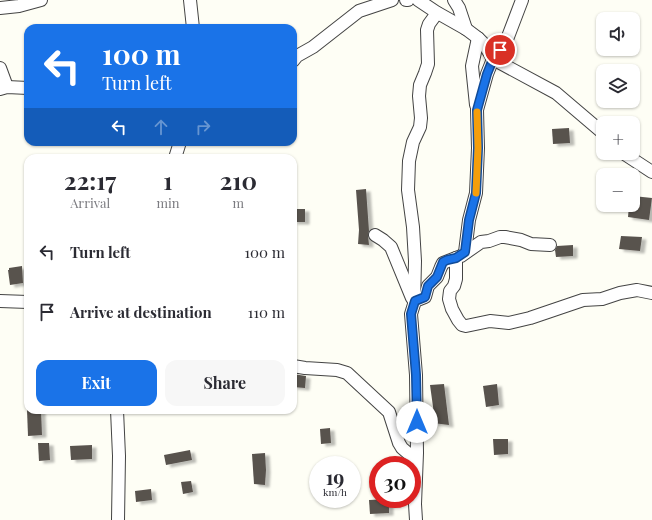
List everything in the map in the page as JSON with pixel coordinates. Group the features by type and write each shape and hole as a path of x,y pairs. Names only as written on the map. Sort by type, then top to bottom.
{"street":[{"path":"0,8 19,6 41,0"},
{"path":"190,0 193,24"},
{"path":"297,56 313,47 360,11 392,0"},
{"path":"418,0 478,38 484,44 493,59 556,93 596,127"},
{"path":"454,0 459,8 466,29"},
{"path":"477,110 487,74 493,59 506,42 522,0"},
{"path":"416,456 416,375 411,314 414,303 414,261 413,228 408,190 409,161 413,142 420,127 420,85 428,64 427,30 429,24 438,13"},
{"path":"478,38 472,66 477,110 478,148 476,193 456,280 450,291 449,299 458,320 466,326 490,321 509,323 530,318 584,300 602,299 620,293 637,290 652,293"},
{"path":"0,68 4,88 24,88"},
{"path":"634,160 652,172"},
{"path":"375,235 391,247 414,303"},
{"path":"414,303 418,299 425,297 428,286 437,277 443,262 461,255 474,248 481,242 500,237 521,240 531,244 550,245"},
{"path":"0,301 24,302"},
{"path":"297,367 337,370 347,374 389,412 399,443 402,448 411,456"},
{"path":"117,414 119,456 118,520"},
{"path":"414,508 416,520"}],"building":[{"path":"569,128 570,143 553,144 552,129"},
{"path":"366,189 369,245 358,244 359,230 356,190"},
{"path":"640,197 652,198 649,220 628,217 628,212 640,212"},
{"path":"297,209 305,209 305,222 297,222"},
{"path":"621,236 642,237 640,251 619,249"},
{"path":"573,245 573,256 556,257 555,250 557,246"},
{"path":"22,266 23,283 10,285 9,268"},
{"path":"297,375 306,376 305,388 297,387"},
{"path":"444,384 449,425 433,423 434,414 430,385"},
{"path":"497,384 499,405 486,407 483,386"},
{"path":"27,414 41,414 42,435 28,436"},
{"path":"330,428 331,443 321,444 320,429"},
{"path":"493,439 508,439 508,454 494,455"},
{"path":"38,443 49,443 50,460 39,461"},
{"path":"92,445 92,459 71,460 70,446"},
{"path":"190,450 192,460 166,465 164,455"},
{"path":"265,453 265,485 254,484 252,454"},
{"path":"191,481 193,492 183,494 181,482"},
{"path":"151,489 152,500 136,502 135,491"},
{"path":"370,508 389,508 389,513 370,514"}],"slow traffic":[{"path":"476,193 478,148 477,112"}],"route":[{"path":"417,422 416,375 411,314 415,301 425,297 428,286 439,274 443,262 461,256 465,252 469,220 476,193 478,148 477,110 487,74 493,59 500,50"}]}
